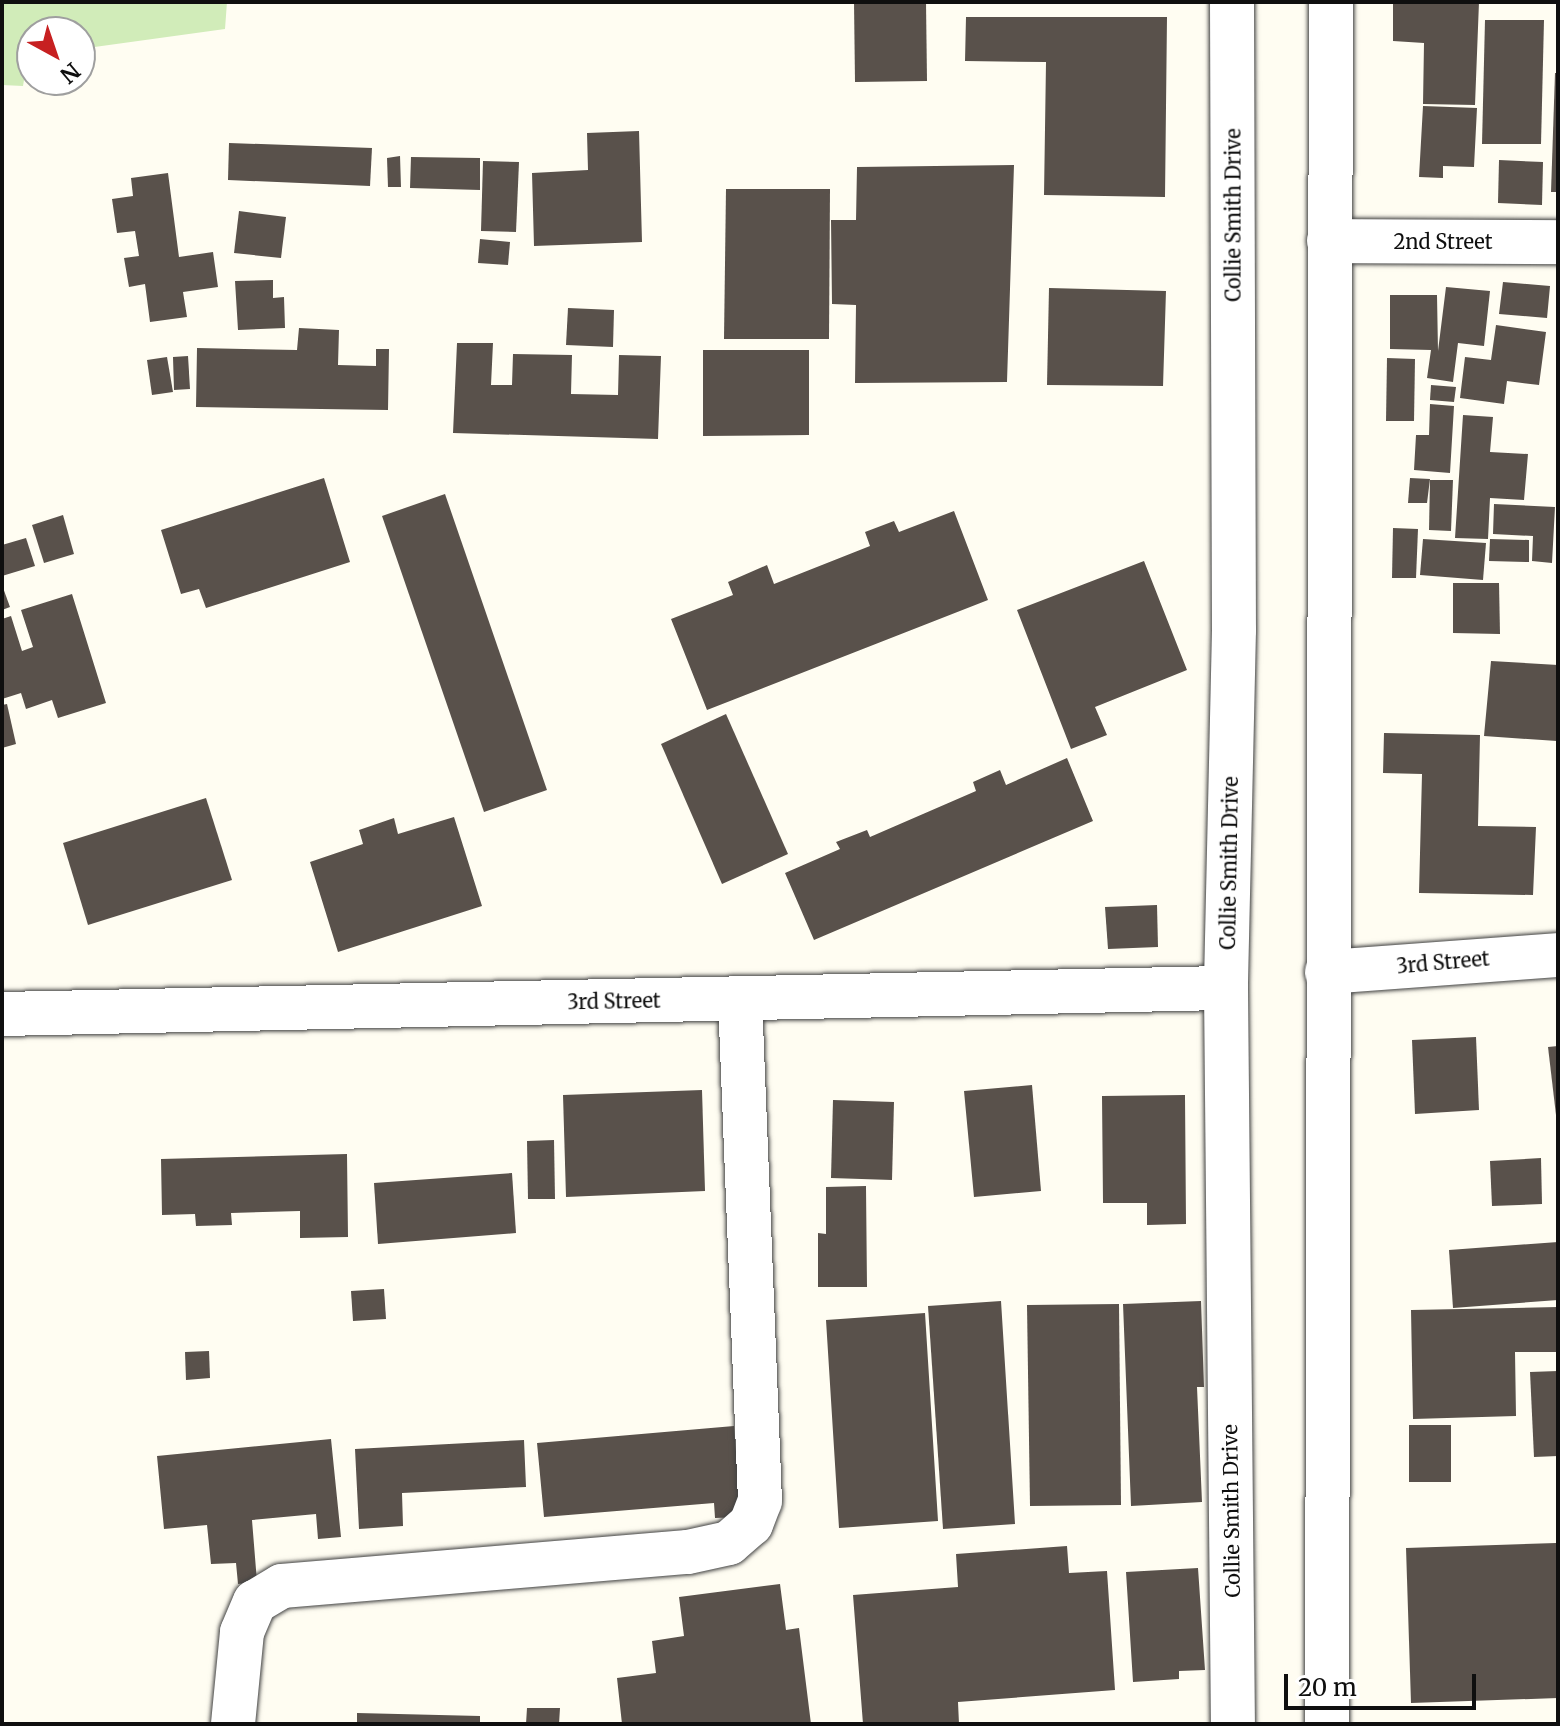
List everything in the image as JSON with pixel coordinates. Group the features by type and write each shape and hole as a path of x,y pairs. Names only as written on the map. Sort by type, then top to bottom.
{"street":[{"name":"Collie Smith Drive","path":"1232,2 1234,630 1226,988 1233,1724"},
{"path":"1327,1724 1331,2"},
{"name":"2nd Street","path":"1329,241 1558,242"},
{"name":"3rd Street","path":"1327,972 1558,955"},
{"name":"3rd Street","path":"2,1014 1226,988"},
{"path":"233,1724 242,1632 255,1602 282,1586 688,1552 729,1543 751,1524 760,1501 740,998"}],"green space":[{"path":"2,2 227,2 225,29 96,47 96,16 16,16 16,86 2,85"}],"building":[{"path":"854,2 926,2 927,81 855,82"},
{"path":"1393,2 1479,2 1475,105 1423,104 1424,43 1393,41"},
{"path":"966,17 1167,17 1165,197 1044,195 1046,62 965,61"},
{"path":"1485,20 1544,20 1541,144 1482,144"},
{"path":"1555,73 1558,73 1558,192 1551,192"},
{"path":"1423,106 1477,108 1474,167 1443,166 1443,178 1419,177"},
{"path":"639,131 642,242 534,246 532,173 588,170 587,133"},
{"path":"229,143 372,148 370,186 228,180"},
{"path":"400,156 401,187 388,187 387,158"},
{"path":"411,157 480,158 480,190 410,188"},
{"path":"1499,160 1543,162 1542,205 1498,203"},
{"path":"483,161 519,162 516,232 481,231"},
{"path":"1014,165 1007,382 855,383 856,305 832,304 831,220 856,220 857,167"},
{"path":"168,173 179,257 213,252 218,287 183,292 187,317 150,322 145,284 129,287 124,258 139,256 135,231 117,233 112,199 133,196 131,178"},
{"path":"726,189 830,189 829,339 724,339"},
{"path":"239,211 286,217 281,258 234,253"},
{"path":"480,239 510,242 508,265 478,263"},
{"path":"273,280 273,298 284,297 285,328 238,330 235,281"},
{"path":"1503,282 1550,286 1547,318 1499,314"},
{"path":"1446,287 1490,291 1484,346 1458,343 1453,382 1427,378 1431,350 1390,349 1390,295 1437,295 1438,351"},
{"path":"1049,288 1166,291 1163,386 1047,385"},
{"path":"568,308 614,310 613,347 566,345"},
{"path":"1496,325 1546,332 1539,385 1507,381 1504,404 1460,398 1465,357 1491,360"},
{"path":"299,328 339,330 338,365 376,366 376,349 389,349 388,410 196,407 197,348 297,350"},
{"path":"457,343 493,343 491,385 512,385 513,354 572,355 571,394 618,395 619,355 661,356 658,439 453,433"},
{"path":"703,350 809,350 809,435 703,436"},
{"path":"188,356 190,389 174,390 173,357"},
{"path":"167,357 173,392 152,395 147,360"},
{"path":"1387,358 1415,359 1414,421 1386,421"},
{"path":"1431,385 1456,387 1454,402 1430,400"},
{"path":"1430,404 1454,406 1450,473 1414,470 1416,435 1429,435"},
{"path":"1463,415 1493,417 1490,452 1528,454 1524,500 1490,498 1488,539 1455,538"},
{"path":"324,478 350,562 206,608 199,589 181,594 161,530"},
{"path":"1410,478 1430,479 1427,503 1408,503"},
{"path":"1430,480 1453,480 1451,531 1429,530"},
{"path":"445,494 547,790 484,812 382,516"},
{"path":"1494,504 1555,507 1552,563 1532,561 1533,536 1493,534"},
{"path":"954,511 988,600 707,710 671,619 733,595 728,582 767,565 774,584 870,546 865,532 894,521 899,532"},
{"path":"63,515 74,554 44,563 32,525"},
{"path":"1393,528 1418,529 1416,578 1392,578"},
{"path":"26,538 35,566 2,576 2,545"},
{"path":"1423,539 1486,543 1483,580 1420,575"},
{"path":"1490,539 1529,540 1529,562 1489,561"},
{"path":"1144,561 1187,670 1095,707 1107,735 1071,749 1017,610"},
{"path":"1453,583 1499,583 1500,634 1453,633"},
{"path":"2,585 10,607 2,610"},
{"path":"72,594 106,703 58,718 52,700 26,709 21,693 2,699 2,619 11,616 22,651 33,647 21,610"},
{"path":"1491,661 1558,665 1557,741 1484,736"},
{"path":"7,704 16,744 2,748 2,705"},
{"path":"726,714 788,854 722,884 661,744"},
{"path":"1384,733 1480,735 1478,826 1536,827 1533,895 1419,893 1422,774 1383,773"},
{"path":"1067,758 1093,821 814,940 785,873 840,849 836,842 867,830 870,837 976,791 973,782 1000,770 1006,785"},
{"path":"206,798 232,880 88,925 63,843"},
{"path":"454,817 482,906 338,952 310,862 363,844 359,830 394,818 398,834"},
{"path":"1157,905 1158,947 1108,949 1105,907"},
{"path":"1476,1037 1479,1110 1415,1114 1412,1040"},
{"path":"1558,1046 1558,1115 1556,1115 1548,1047"},
{"path":"1032,1085 1041,1191 974,1197 964,1091"},
{"path":"702,1090 705,1191 566,1197 563,1095"},
{"path":"1185,1095 1186,1224 1147,1225 1147,1203 1103,1203 1102,1096"},
{"path":"833,1100 894,1102 892,1180 831,1178"},
{"path":"554,1140 555,1199 528,1199 527,1141"},
{"path":"347,1154 348,1237 300,1238 300,1211 231,1213 232,1225 196,1226 195,1214 162,1215 161,1159"},
{"path":"1541,1158 1542,1204 1492,1206 1490,1161"},
{"path":"512,1173 516,1233 378,1244 374,1183"},
{"path":"866,1186 867,1287 818,1287 818,1233 826,1234 826,1187"},
{"path":"1558,1242 1558,1300 1453,1308 1449,1250"},
{"path":"384,1289 386,1319 353,1321 351,1291"},
{"path":"1001,1301 1015,1524 943,1529 928,1306"},
{"path":"1201,1301 1204,1387 1197,1387 1202,1502 1131,1506 1123,1304"},
{"path":"1119,1304 1121,1505 1030,1506 1027,1305"},
{"path":"1558,1307 1558,1352 1515,1352 1516,1416 1413,1419 1411,1310"},
{"path":"925,1313 938,1521 839,1528 826,1320"},
{"path":"209,1351 210,1378 186,1380 185,1352"},
{"path":"1558,1371 1558,1456 1534,1457 1530,1372"},
{"path":"1409,1425 1451,1425 1451,1482 1409,1482"},
{"path":"734,1426 741,1517 715,1518 714,1503 544,1517 537,1443"},
{"path":"331,1439 341,1537 318,1539 316,1514 252,1520 257,1582 238,1584 236,1563 211,1564 207,1525 164,1529 157,1456"},
{"path":"524,1440 526,1487 402,1493 403,1526 359,1529 355,1449"},
{"path":"1556,1543 1558,1698 1411,1703 1406,1548"},
{"path":"1067,1546 1069,1573 1107,1571 1115,1690 958,1702 959,1724 863,1724 853,1595 958,1587 956,1554"},
{"path":"1198,1568 1205,1670 1179,1671 1179,1679 1133,1682 1126,1572"},
{"path":"780,1584 786,1630 799,1628 811,1724 622,1724 617,1678 656,1673 652,1641 684,1636 679,1597"},
{"path":"527,1708 560,1708 559,1724 526,1724"},
{"path":"357,1713 480,1716 480,1724 357,1724"}]}
